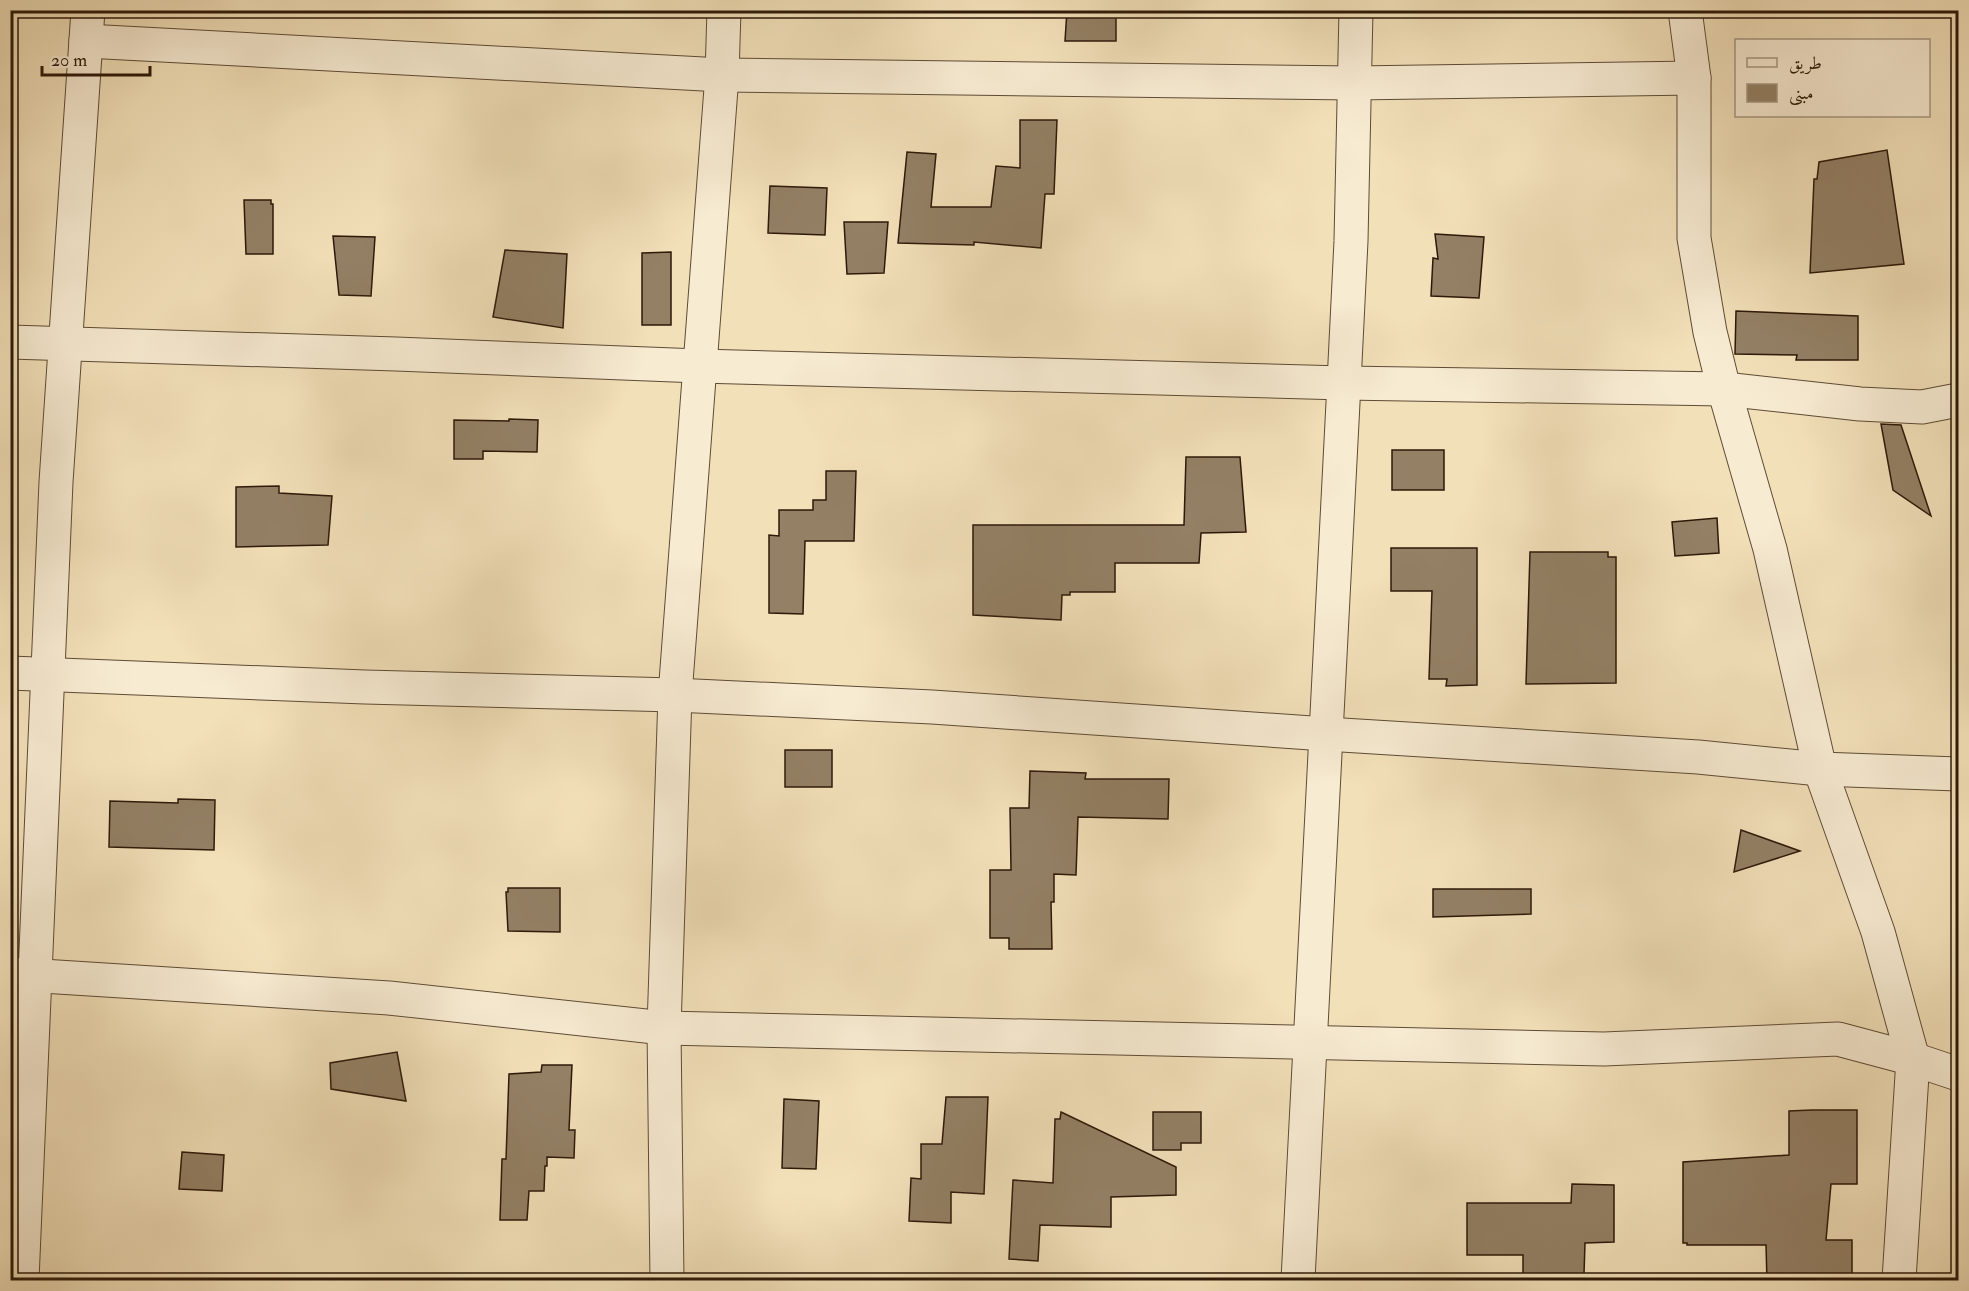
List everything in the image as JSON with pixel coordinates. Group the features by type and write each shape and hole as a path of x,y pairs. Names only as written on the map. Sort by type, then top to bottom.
{"street":[{"path":"667,1281 664,1028 675,695 722,75 724,10"},
{"path":"1298,1281 1351,241 1356,10"},
{"path":"1685,10 1694,78 1692,149 1694,238 1710,332 1770,549 1820,769 1878,932 1913,1059 1899,1281"},
{"path":"22,1281 23,975 49,674 56,482 87,26 722,75 1354,83 1694,78"},
{"path":"10,342 699,366 1344,383 1724,389 1860,404 1922,407 1959,400"},
{"path":"10,673 365,687 675,695 932,707 1698,757 1820,769 1959,774"},
{"path":"23,975 388,998 664,1028 1604,1049 1838,1039 1959,1074"}],"building":[{"path":"1067,10 1116,10 1116,41 1065,41"},
{"path":"1020,120 1057,120 1054,194 1045,194 1041,248 974,242 974,245 898,243 907,152 936,154 931,207 991,207 996,166 1020,168"},
{"path":"1887,150 1904,264 1810,273 1814,179 1817,179 1819,162"},
{"path":"770,186 827,188 825,235 768,233"},
{"path":"244,200 271,200 273,204 273,254 246,254"},
{"path":"844,222 888,222 884,273 847,274"},
{"path":"1435,234 1484,237 1479,298 1431,296 1433,258 1438,259"},
{"path":"333,236 375,237 371,296 339,295"},
{"path":"505,250 567,254 563,328 493,317"},
{"path":"671,252 671,325 642,325 642,253"},
{"path":"1736,311 1858,316 1858,360 1796,360 1797,355 1735,354"},
{"path":"509,419 538,420 537,452 483,451 483,459 454,459 454,420 509,421"},
{"path":"1881,424 1901,425 1931,516 1893,490"},
{"path":"1392,450 1444,450 1444,490 1392,490"},
{"path":"1186,457 1240,457 1246,532 1201,533 1199,563 1115,563 1115,592 1070,592 1070,595 1062,595 1061,620 973,615 973,525 1184,525"},
{"path":"826,471 856,471 854,541 805,541 803,614 769,613 769,535 779,536 779,510 813,510 813,500 826,500"},
{"path":"279,486 279,493 332,496 328,545 236,547 236,487"},
{"path":"1717,518 1719,553 1675,556 1672,522"},
{"path":"1391,548 1477,548 1477,685 1446,686 1447,679 1429,679 1432,591 1391,591"},
{"path":"1530,552 1608,552 1608,557 1616,557 1616,683 1526,684"},
{"path":"785,750 832,750 832,787 785,787"},
{"path":"1030,771 1086,773 1085,779 1169,779 1168,819 1078,817 1076,875 1054,874 1054,902 1051,902 1052,949 1009,949 1009,938 990,938 990,870 1011,870 1010,808 1029,808"},
{"path":"178,799 215,800 214,850 109,847 110,801 178,803"},
{"path":"1741,830 1800,851 1734,872"},
{"path":"508,888 560,888 560,932 508,931 506,892"},
{"path":"1433,889 1531,889 1531,914 1433,917"},
{"path":"397,1052 406,1101 331,1089 330,1063"},
{"path":"542,1065 572,1065 569,1130 575,1130 574,1158 547,1157 544,1191 529,1191 527,1220 500,1220 502,1159 506,1159 509,1074 541,1072"},
{"path":"946,1097 988,1097 984,1194 951,1192 951,1223 909,1221 911,1178 921,1179 921,1144 942,1144"},
{"path":"784,1099 819,1101 816,1169 782,1168"},
{"path":"1857,1110 1857,1184 1831,1184 1826,1240 1852,1240 1852,1281 1767,1281 1766,1245 1687,1245 1683,1243 1683,1162 1789,1155 1789,1111"},
{"path":"1061,1112 1176,1167 1176,1195 1111,1197 1111,1227 1040,1225 1038,1261 1009,1259 1013,1180 1053,1183 1055,1119 1060,1119"},
{"path":"1153,1112 1201,1112 1201,1143 1181,1143 1181,1150 1153,1150"},
{"path":"182,1152 224,1155 222,1191 179,1189"},
{"path":"1572,1184 1614,1185 1614,1242 1585,1243 1584,1274 1523,1274 1523,1255 1467,1255 1467,1203 1571,1203"}]}
